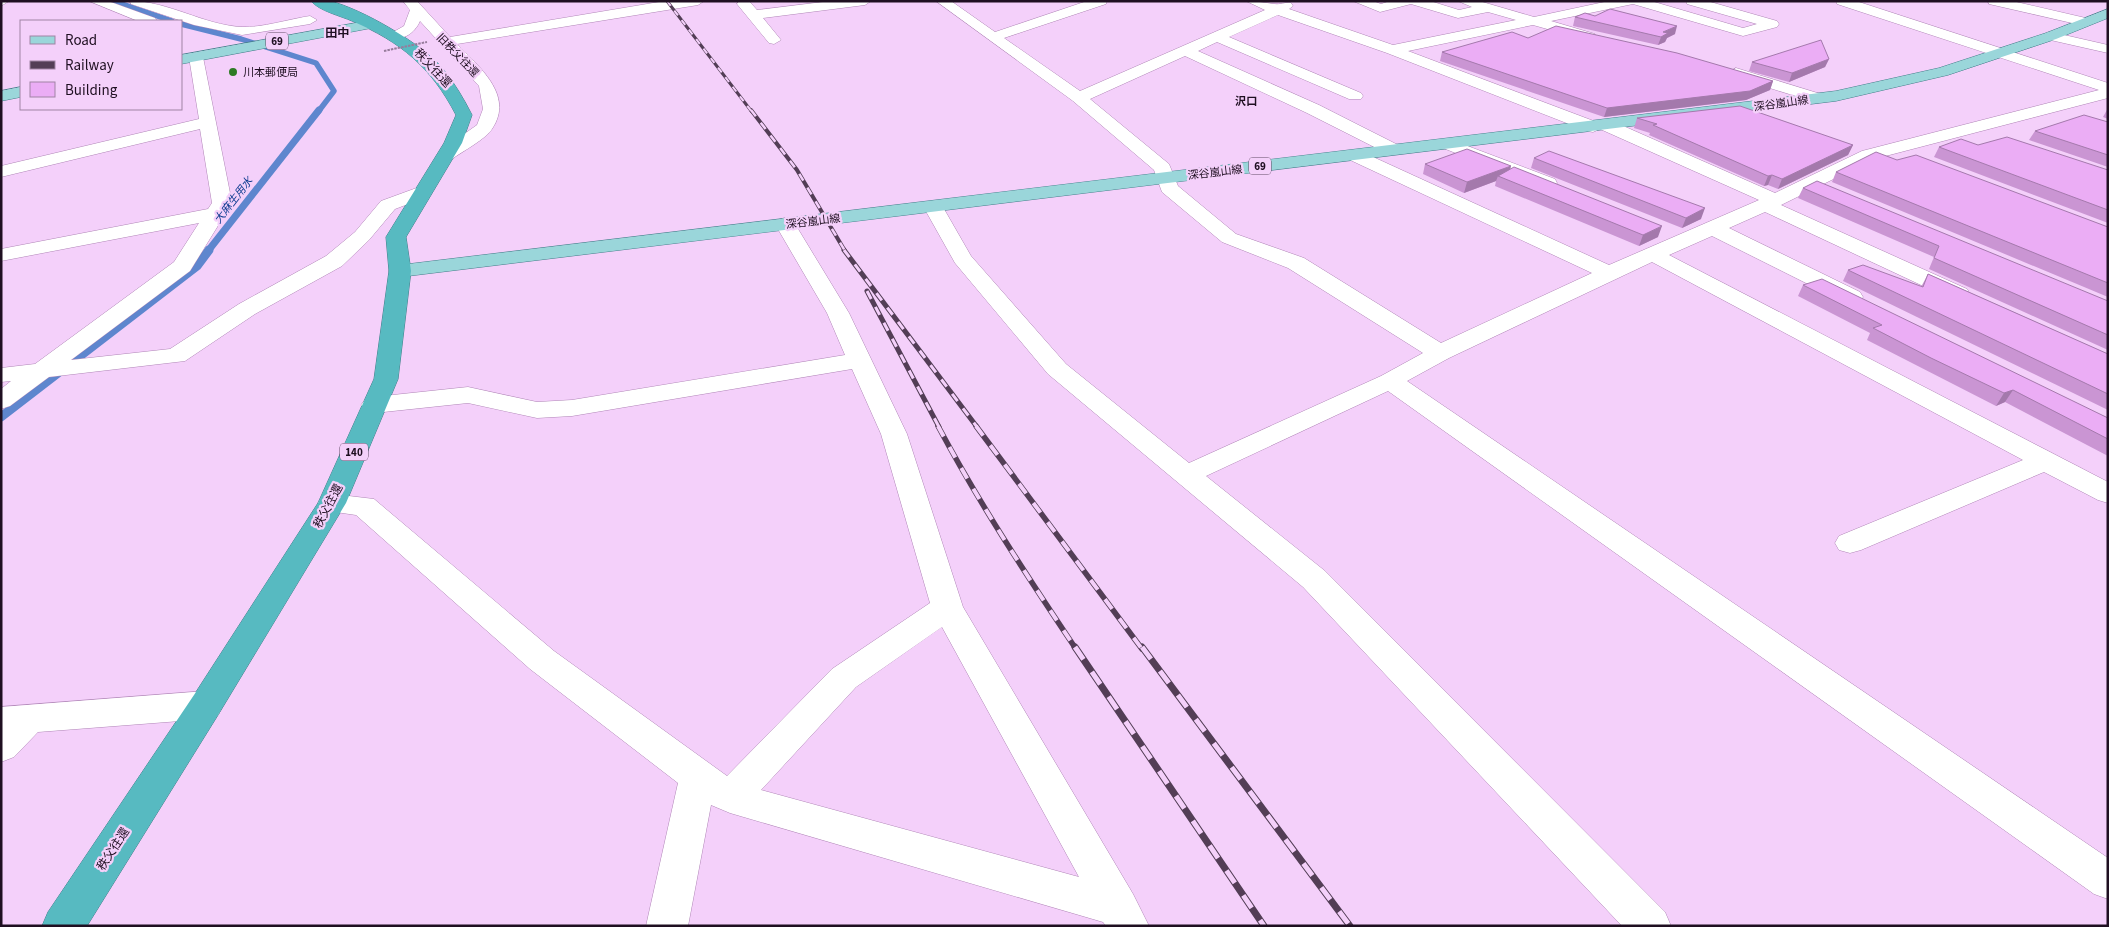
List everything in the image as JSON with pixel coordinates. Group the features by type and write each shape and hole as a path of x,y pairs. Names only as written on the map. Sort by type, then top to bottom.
{"highway":[{"name":"秩父往還","path":"63,926 206,705 332,503 386,379 400,271 396,237 453,143 464,115 454,91 413,47 313,11"}],"main road":[{"name":"深谷嵐山線","path":"400,271 1818,98 1944,72 2051,36 2087,15 2108,12"},
{"name":"69","path":"189,58 238,48 384,37"},
{"path":"1,96 20,92"}],"street":[{"path":"95,1 147,20"},
{"path":"136,1 176,20"},
{"path":"742,1 774,40"},
{"path":"753,15 865,1"},
{"path":"942,1 1080,98 1162,168 1169,188 1229,238 1296,263 1440,353"},
{"path":"994,37 1101,1"},
{"path":"1252,1 1599,126 1770,203 1981,304"},
{"path":"1080,98 1296,1"},
{"path":"1359,1 1380,8 1407,1"},
{"path":"1415,1 1458,14 1489,8"},
{"path":"1464,1 1566,32 1603,40"},
{"path":"1392,50 1630,1"},
{"path":"1636,1 1743,32 1772,24 1692,1"},
{"path":"1842,1 2108,88"},
{"path":"1994,1 2087,15"},
{"path":"445,42 540,28 639,5 693,2"},
{"path":"1053,3 1076,10"},
{"path":"384,37 407,32 411,28 413,6"},
{"name":"旧秩父往還","path":"413,6 487,85 491,108 485,126 446,155"},
{"path":"188,26 233,35 313,11"},
{"path":"188,26 233,35"},
{"path":"233,35 238,48"},
{"path":"2051,36 2108,49"},
{"path":"1217,37 1354,96"},
{"path":"1186,51 1314,109 1394,150"},
{"path":"1,401 182,266 222,203 206,122 189,58"},
{"path":"1725,70 1818,98"},
{"path":"1187,474 1390,382 1440,353 1609,273 1770,203 1868,155 2108,93"},
{"path":"1740,108 1776,122"},
{"path":"2048,108 2082,119"},
{"path":"1,172 206,122"},
{"path":"1972,128 1999,138"},
{"path":"1449,144 1562,188"},
{"path":"1849,148 1868,155"},
{"path":"1891,149 1918,160"},
{"path":"1354,155 1609,273"},
{"path":"1811,182 1838,194"},
{"path":"1,375 176,356 247,309 334,261 362,236 388,205 422,192"},
{"path":"932,206 962,259 1058,369 1314,579 1650,926"},
{"path":"1,255 214,214"},
{"path":"785,224 838,313 894,434 947,607 1123,916"},
{"path":"1660,228 1686,239"},
{"path":"1712,228 1870,306"},
{"path":"1652,254 2108,494"},
{"path":"374,405 468,395 537,410 572,408 860,360"},
{"path":"1390,382 2108,881"},
{"path":"1850,543 2045,461"},
{"path":"332,503 364,506 542,660 698,777 730,797 1123,916"},
{"path":"730,797 844,678 947,607"},
{"path":"1,747 15,720 206,705"},
{"path":"666,926 698,777"}],"path":[{"path":"384,37 427,42"}],"building":[{"path":"1610,9 1677,26 1663,32 1668,33 1661,37 1575,17 1585,13 1595,16"},
{"path":"1556,26 1677,53 1773,81 1750,91 1607,108 1442,52 1512,32 1528,38"},
{"path":"1821,40 1829,59 1792,73 1752,62"},
{"path":"1740,106 1853,145 1782,179 1772,175 1768,176 1653,125 1657,124 1637,118"},
{"path":"2084,115 2108,122 2108,155 2035,131"},
{"path":"2007,137 2108,170 2108,210 1939,147 1961,139 1978,145"},
{"path":"1467,149 1511,166 1467,182 1425,164"},
{"path":"1549,151 1705,208 1686,218 1534,158"},
{"path":"1876,152 1897,160 1916,155 2108,227 2108,283 1836,172"},
{"path":"1514,167 1662,226 1643,235 1498,176"},
{"path":"1817,181 2108,301 2108,335 1934,258 1939,246 1803,188"},
{"path":"1863,265 1923,287 1928,274 2108,354 2108,394 1848,270"},
{"path":"1822,279 2108,418 2108,439 2013,390 2004,393 1931,358 1873,328 1882,325 1803,285"}],"waterway":[{"name":"大麻生用水","path":"113,1 169,20"},
{"name":"大麻生用水","path":"182,24 241,39 316,63 334,91 318,112"},
{"name":"大麻生用水","path":"208,251 319,110"},
{"name":"大麻生用水","path":"1,417 197,266 209,250"}],"railway":[{"path":"667,1 752,112"},
{"path":"751,110 797,170 845,251"},
{"path":"844,250 977,427"},
{"path":"867,291 939,427"},
{"path":"938,426 987,511 1076,649"},
{"path":"976,426 1142,649"},
{"path":"1075,647 1264,926"},
{"path":"1142,647 1350,926"}],"place":[{"name":"川本郵便局","path":"233,72"}],"district":[{"name":"田中","path":"337,33"},
{"name":"沢口","path":"1246,101"}]}
